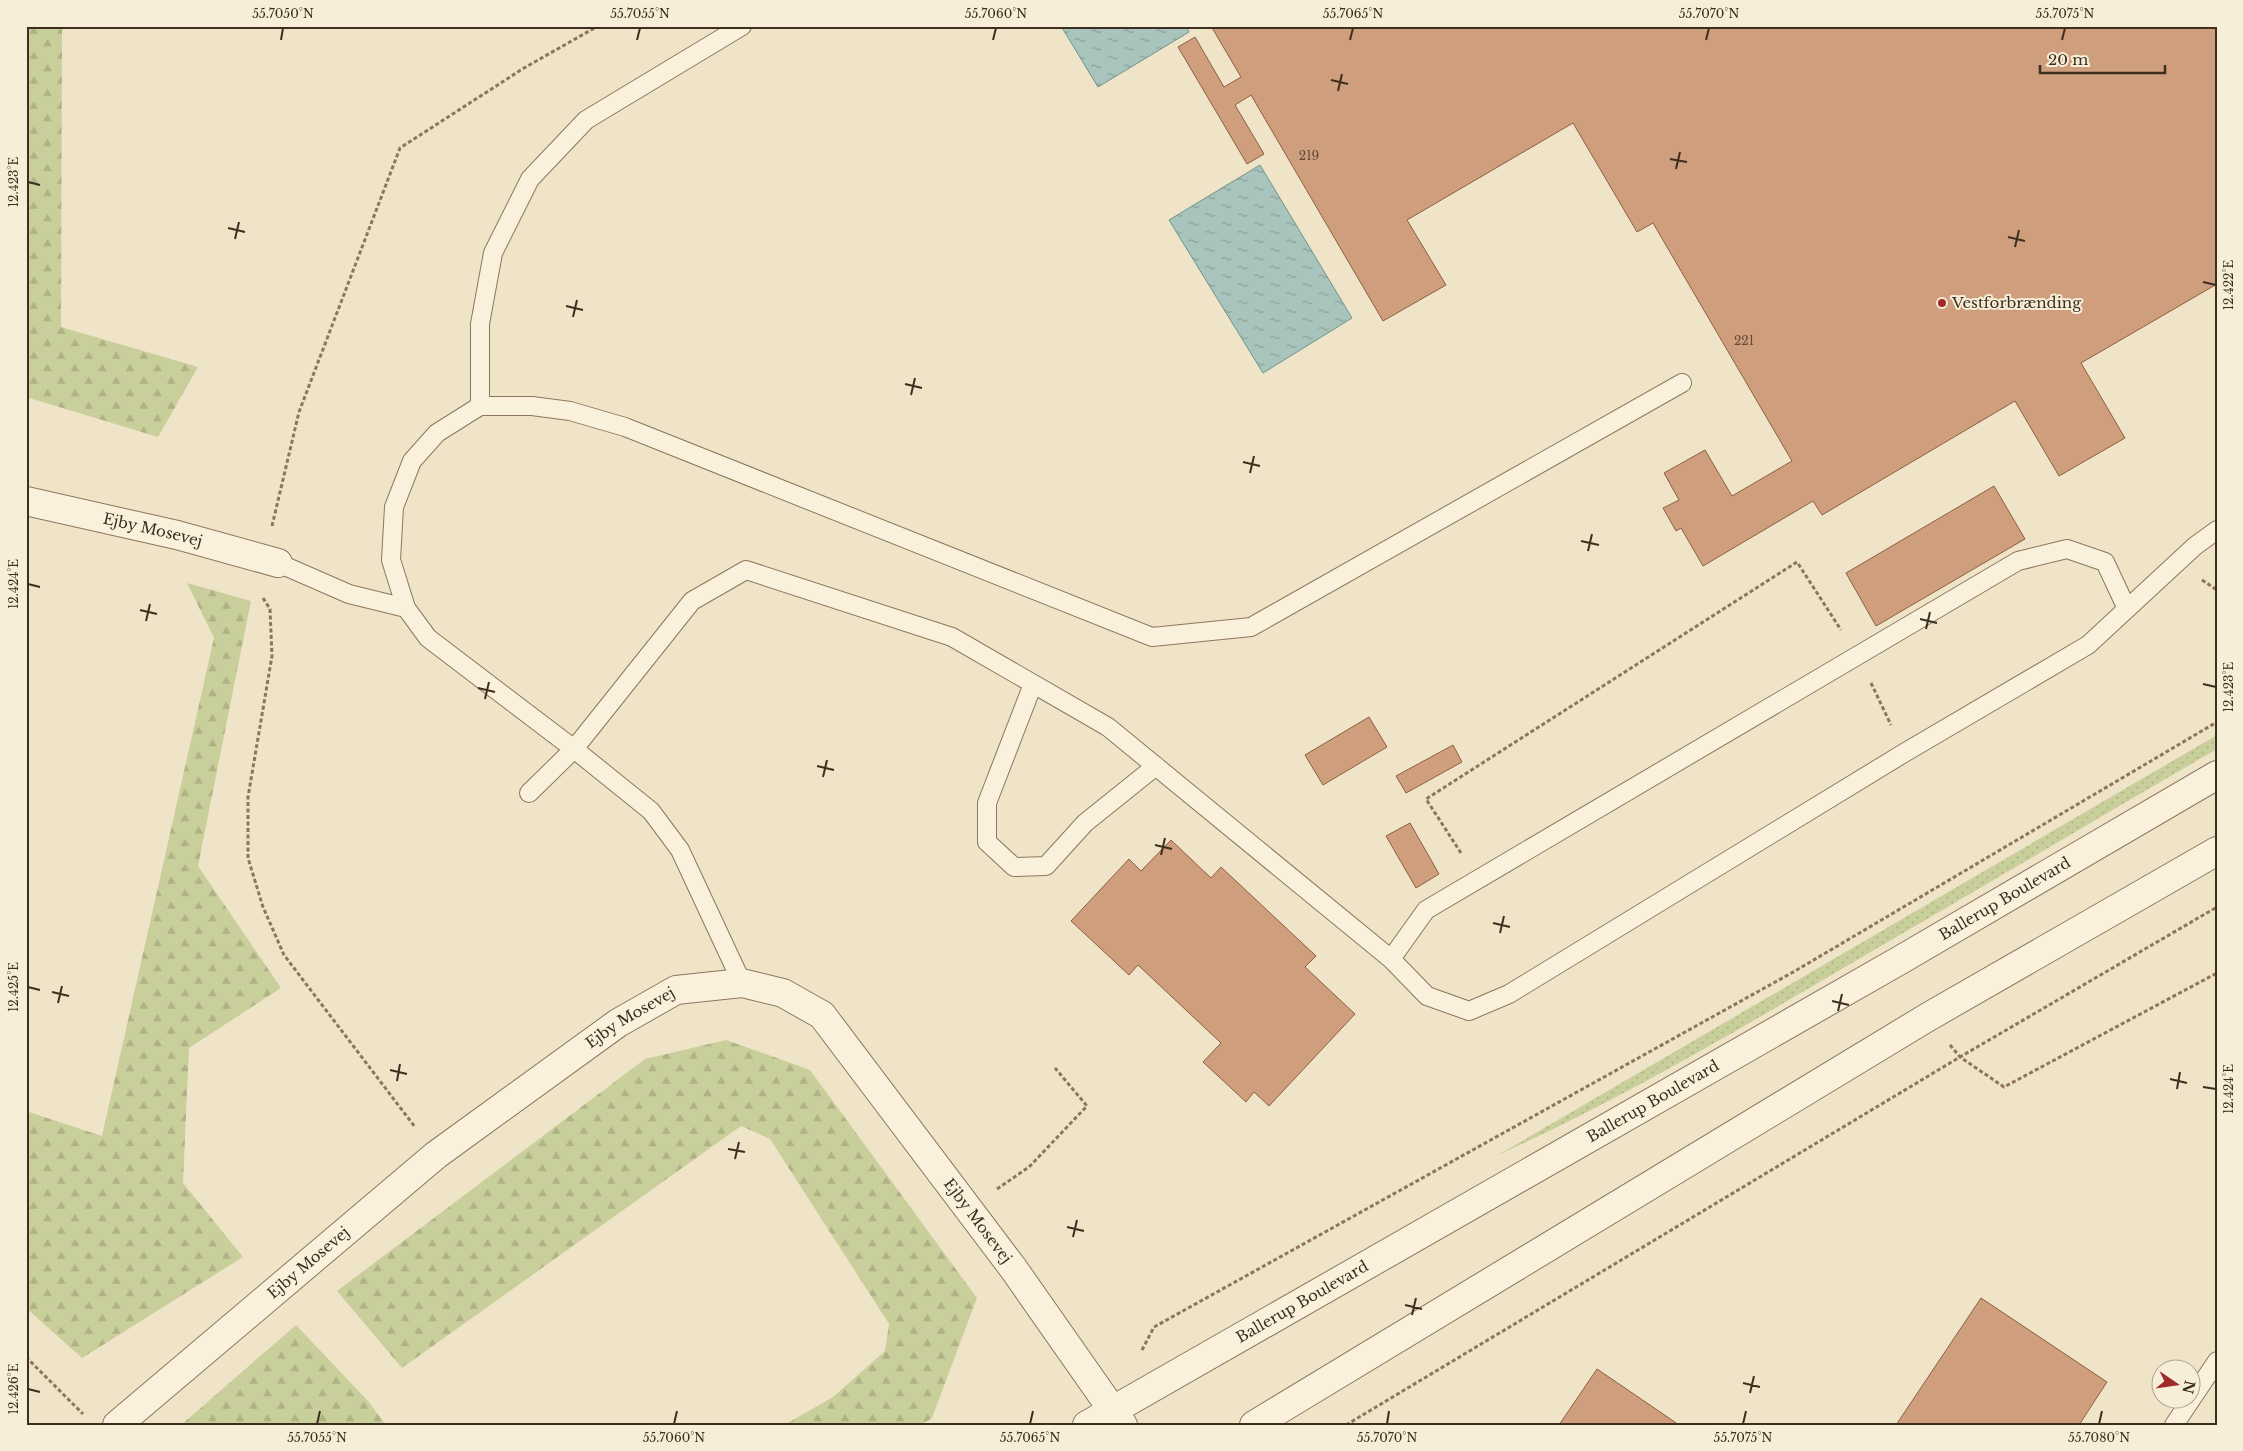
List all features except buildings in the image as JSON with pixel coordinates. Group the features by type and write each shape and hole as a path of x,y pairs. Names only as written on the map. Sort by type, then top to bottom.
{"street":[{"name":"Ejby Mosevej","path":"26,501 167,533 271,562"},
{"name":"Ballerup Boulevard","path":"1087,1425 1118,1417 2217,775"},
{"path":"1254,1425 1928,1017 2217,851"},
{"name":"Ejby Mosevej","path":"117,1425 436,1155 626,1018 676,990 742,983 782,993 822,1015 1013,1268 1118,1417"}],"lane":[{"path":"480,406 480,324 493,253 530,179 586,120 742,26"},
{"path":"742,983 680,850 650,811 574,749 428,638 406,608 391,560 394,507 412,461 437,433 480,406 532,406 570,411 625,426 1152,637 1251,627 1682,383"},
{"path":"529,793 574,749 692,601 746,570 952,637 1108,727 1391,960 1427,996 1469,1011 1509,994 1904,753 2088,645 2195,546 2217,530"},
{"path":"1391,960 1426,910 2018,561 2068,549 2105,562 2127,609"},
{"path":"271,562 348,594 406,608"},
{"path":"1033,684 987,803 987,842 1014,867 1046,866 1085,823 1156,766"},
{"path":"2174,1425 2217,1360"}],"path":[{"path":"271,562 299,412 400,148 524,68 598,26"},
{"path":"238,552 270,609 272,656 248,797 248,858 264,907 284,956 436,1155"},
{"path":"1478,880 1426,799 1797,562 1858,656 1904,753"},
{"path":"1142,1352 1154,1327 1795,971 2217,722"},
{"path":"1346,1425 1960,1057 2217,907"},
{"path":"1928,1017 1960,1057 2004,1087 2217,973"},
{"path":"968,1209 1029,1167 1086,1106 1055,1068"},
{"path":"26,1357 87,1418"}],"green space":[{"path":"26,26 62,26 61,327 198,367 158,437 26,397"},
{"path":"187,583 251,601 198,866 281,988 189,1048 183,1183 243,1257 82,1358 26,1308 26,1111 102,1136 214,638"},
{"path":"2217,735 2217,749 1717,1042 1587,1112 1498,1155"},
{"path":"726,1040 810,1070 977,1298 932,1418 921,1425 784,1425 833,1397 885,1351 889,1324 770,1139 741,1126 402,1368 337,1291 645,1059"},
{"path":"296,1325 368,1401 386,1425 181,1425"}],"water":[{"path":"1061,26 1186,26 1189,32 1098,87"},
{"path":"1260,165 1352,318 1263,373 1169,220"}],"place":[{"name":"Vestforbrænding","path":"1942,303"}]}
